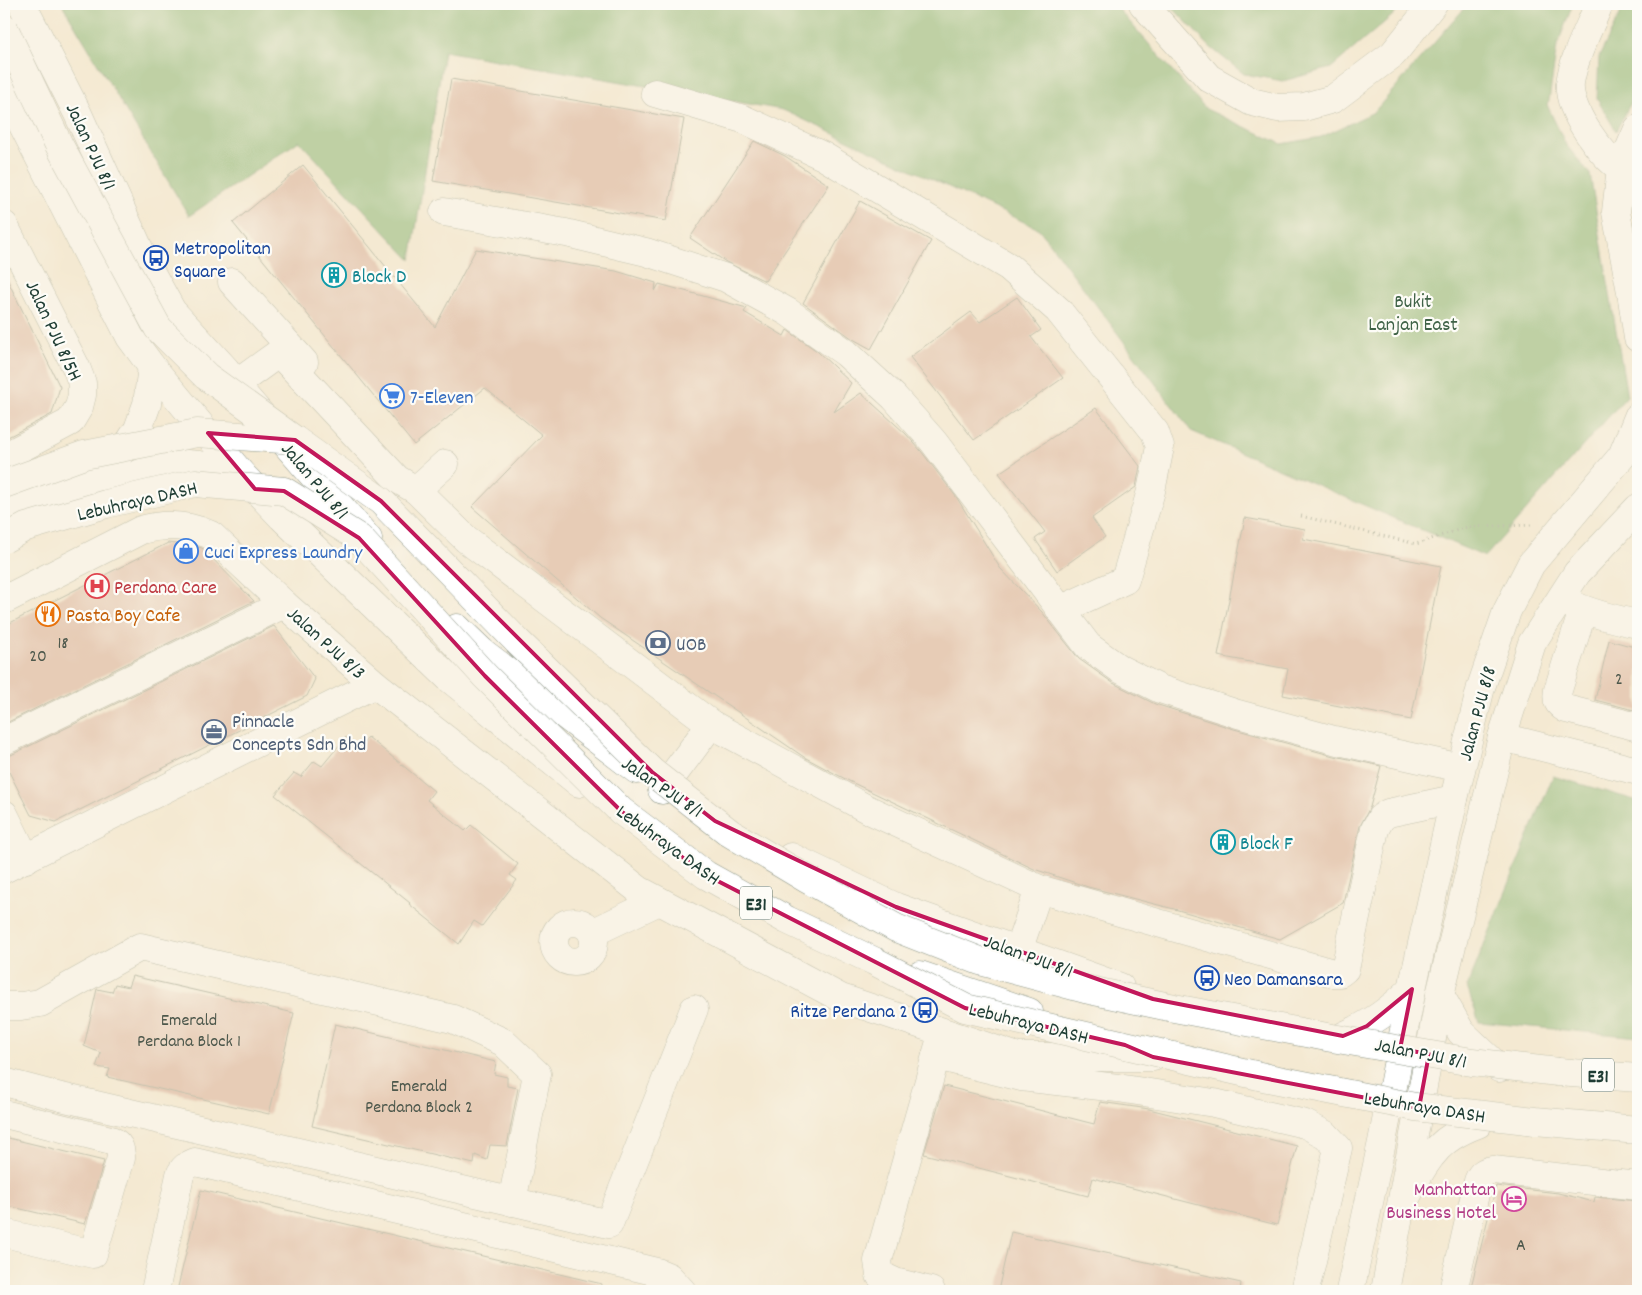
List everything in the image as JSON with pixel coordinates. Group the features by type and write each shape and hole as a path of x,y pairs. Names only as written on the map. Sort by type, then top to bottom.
{"main road":[{"name":"Jalan PJU 8/1","path":"22,4 78,114 145,262 172,311 231,377 243,394 358,529 482,652 686,808 896,907 1153,999 1499,1068 1586,1079 1638,1082"},
{"path":"1143,4 1209,78 1252,102 1277,108 1304,107 1332,99 1394,54 1433,4"},
{"path":"1599,4 1576,60 1570,85 1572,100 1583,123 1605,153 1630,173"},
{"path":"4,28 59,145 158,328 206,376 295,440"},
{"path":"4,88 130,337 152,367 242,474 282,517 449,678 574,780 728,884 922,976 1153,1056 1419,1110 1478,1124 1576,1136 1638,1139"},
{"path":"655,93 742,119 824,156 924,215 1009,267 1058,310 1101,364 1154,432 1160,446 1151,491 1125,580 1060,610"},
{"path":"1638,128 1630,173 1616,212 1638,338"},
{"path":"444,212 566,233 646,252 726,278 788,312 846,353 894,397 933,441 1088,646 1120,669 1160,689 1238,714 1334,740 1461,768"},
{"name":"Jalan PJU 8/5H","path":"4,226 76,367 82,382 82,395 79,407 70,422 4,457"},
{"path":"232,282 279,335 407,469 416,490"},
{"path":"231,377 279,335"},
{"path":"231,377 279,353 397,479 416,490 466,539 711,724 867,809 1039,889 1333,973 1340,973 1345,969 1375,829 1381,818 1388,813 1454,799"},
{"path":"4,512 112,461 127,446 138,429 147,404 152,367"},
{"name":"Jalan PJU 8/8","path":"1350,1291 1390,1105 1412,989 1461,768 1481,688 1507,610 1531,564 1622,456 1638,417"},
{"path":"4,484 84,455 197,433 295,440"},
{"name":"E31","path":"295,440 381,502 517,641 652,772 730,833 896,928 980,962 1085,989 1174,1008 1472,1062 1558,1072 1638,1078"},
{"path":"4,533 152,468 175,463 199,465 242,474"},
{"path":"416,490 446,464"},
{"name":"Lebuhraya DASH","path":"4,538 26,527 106,504 195,483 284,491 359,538 485,676 621,811 706,875 787,920 874,961 965,1008 1268,1078 1415,1107 1535,1121 1638,1130"},
{"name":"Jalan PJU 8/8","path":"1385,1291 1440,995 1502,737 1532,643 1572,604 1577,573 1638,508"},
{"name":"Jalan PJU 8/3","path":"4,600 141,530 169,525 197,529 211,535 284,604 375,684 15,864 4,814"},
{"path":"4,741 284,604"},
{"path":"1638,624 1572,604 1556,699 1566,709 1638,727"},
{"path":"375,684 639,890 841,998 939,1044 967,1053 1021,1077 1118,1088 1214,1102 1306,1124 1326,1135 1338,1148 1305,1291"},
{"path":"662,790 711,724"},
{"path":"1502,737 1638,771"},
{"path":"1018,951 1039,889"},
{"path":"592,933 659,901"},
{"path":"4,1006 40,1003 140,947 453,1019 503,1042 537,1074 512,1202"},
{"path":"1343,1036 1366,1026 1389,1010 1412,989"},
{"path":"1440,995 1460,1032 1499,1068"},
{"path":"4,1082 61,1097 609,1224 694,1009"},
{"path":"931,1291 887,1280 880,1275 878,1261 939,1044"},
{"path":"967,1053 1018,1057 1153,1056"},
{"path":"4,1114 111,1140 121,1150 121,1158 93,1254 4,1233"},
{"path":"1401,1208 1419,1173 1435,1153 1452,1136 1478,1124"},
{"path":"155,1291 180,1175 188,1164 194,1162 201,1162 650,1270 669,1277 682,1291"},
{"path":"1453,1291 1478,1180 1486,1170 1638,1186"}],"path":[{"path":"1300,516 1416,544 1467,527 1564,525"}],"highlighted area":[{"path":"208,433 295,440 381,501 652,772 715,821 896,907 1153,999 1343,1036 1367,1026 1412,989 1400,1049 1429,1054 1419,1108 1153,1057 1125,1045 965,1008 706,875 621,811 485,676 359,538 284,491 255,489"}],"green space":[{"name":"Bukit Lanjan East","path":"62,4 1114,4 1206,109 1282,144 1321,137 1374,112 1468,4 1573,4 1557,46 1548,107 1566,145 1590,174 1627,396 1485,557 1191,431 1039,229 783,110 444,51 411,260 299,141 189,216"},
{"path":"1169,4 1406,4 1331,68 1283,81 1244,74 1210,47"},
{"path":"1625,4 1638,4 1638,89 1616,131 1597,99 1599,57"},
{"path":"1553,776 1638,801 1638,1037 1479,1022 1467,987"}],"building":[{"path":"451,79 684,119 666,221 433,181"},
{"path":"754,141 785,156 829,185 765,281 726,262 690,238"},
{"path":"303,165 435,327 476,249 616,271 656,283 655,291 659,284 747,308 744,312 784,336 787,330 817,351 851,383 834,412 861,393 906,434 957,498 1000,568 1042,612 1079,659 1113,683 1155,704 1234,729 1330,755 1381,766 1370,807 1360,826 1343,903 1280,939 1088,887 1034,869 851,782 804,757 600,618 472,507 542,435 485,388 414,445 233,223"},
{"path":"860,201 931,241 871,349 853,339 803,303"},
{"path":"4,273 60,387 52,414 4,439"},
{"path":"1017,297 1041,330 1031,337 1063,378 974,440 910,357 971,312 980,322"},
{"path":"1096,408 1140,466 1136,487 1092,518 1105,537 1057,571 1035,539 1045,532 999,473"},
{"path":"1245,518 1305,529 1303,539 1441,566 1411,720 1283,695 1288,669 1218,656"},
{"path":"168,543 202,548 254,601 4,724 4,626"},
{"path":"274,626 315,679 307,696 56,822 31,815 4,762 4,756 11,755"},
{"path":"1609,640 1638,648 1638,711 1595,700"},
{"path":"346,737 360,747 368,737 434,791 427,800 465,831 471,825 518,864 510,875 517,880 482,926 474,921 459,944 275,795 294,773 301,777 314,761 322,766"},
{"path":"132,976 294,1013 269,1114 107,1077 110,1069 96,1067 101,1053 84,1046 97,989 112,992 115,984 128,987"},
{"path":"335,1024 496,1062 494,1074 507,1077 507,1086 518,1088 507,1146 490,1145 487,1160 475,1155 474,1164 312,1126"},
{"path":"944,1086 1094,1124 1100,1102 1149,1109 1297,1146 1277,1225 1093,1178 1088,1196 924,1154"},
{"path":"4,1137 104,1161 85,1224 4,1205"},
{"path":"1496,1186 1558,1193 1594,1202 1595,1197 1638,1201 1638,1291 1470,1291"},
{"path":"201,1190 602,1284 601,1291 177,1291"},
{"path":"1011,1232 1241,1283 1240,1291 998,1291"}],"place":[{"name":"Metropolitan Square","path":"156,258"},
{"name":"Block D","path":"334,275"},
{"name":"7-Eleven","path":"392,396"},
{"name":"Cuci Express Laundry","path":"186,551"},
{"name":"Perdana Care","path":"97,586"},
{"name":"Pasta Boy Cafe","path":"48,614"},
{"name":"UOB","path":"658,643"},
{"name":"Pinnacle Concepts Sdn Bhd","path":"214,732"},
{"name":"Block F","path":"1223,842"},
{"name":"Neo Damansara","path":"1207,978"},
{"name":"Ritze Perdana 2","path":"925,1010"},
{"name":"Manhattan Business Hotel","path":"1514,1199"}]}
